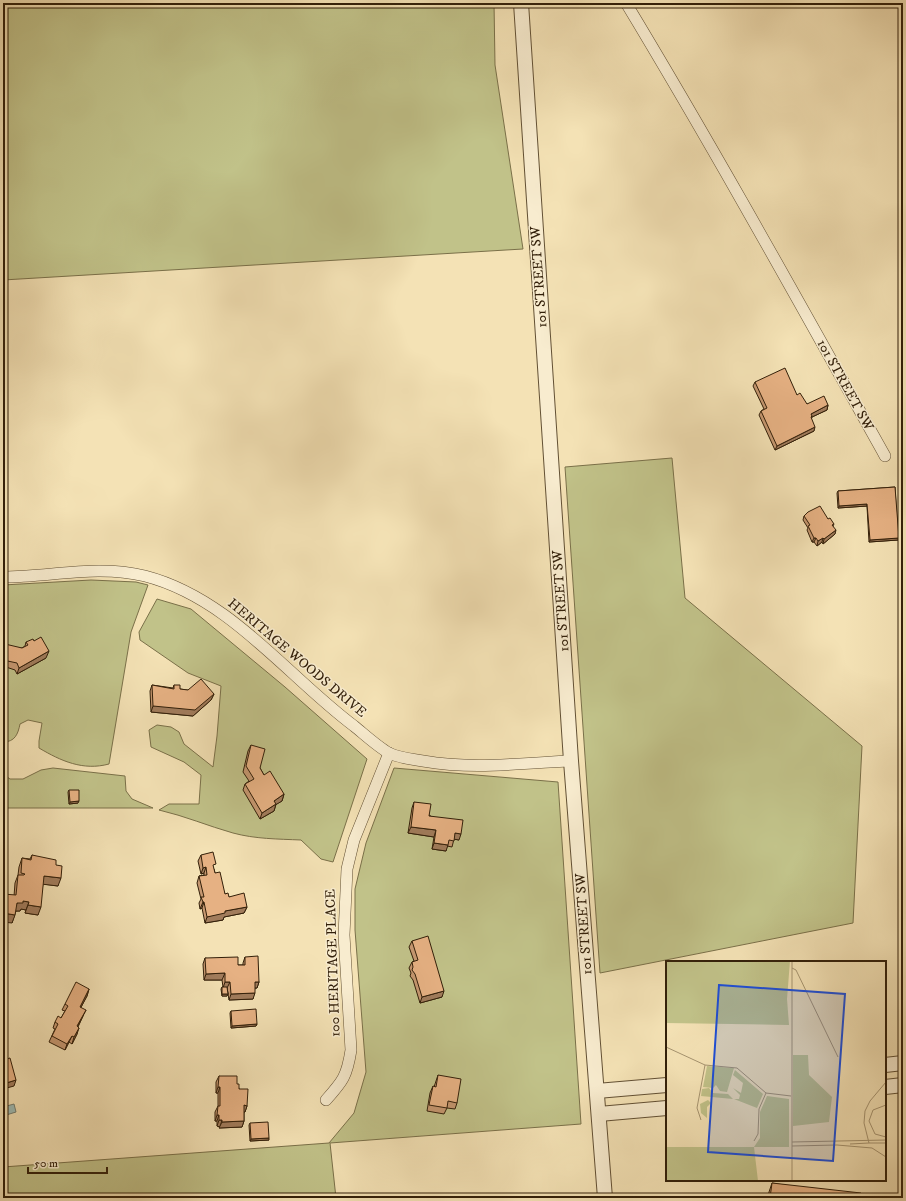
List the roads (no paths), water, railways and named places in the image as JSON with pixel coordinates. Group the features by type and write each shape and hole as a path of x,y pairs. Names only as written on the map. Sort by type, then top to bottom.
{"street":[{"name":"101 STREET SW","path":"521,3 571,760 599,1114 604,1198"},
{"name":"101 STREET SW","path":"626,3 783,274 885,456"},
{"name":"HERITAGE WOODS DRIVE","path":"3,577 107,570 145,576 165,582 211,605 233,621 314,694 389,753 413,760 467,766 512,765 571,760"},
{"name":"100 HERITAGE PLACE","path":"326,1100 342,1082 348,1067 351,1050 344,935 346,870 354,840 389,753"},
{"path":"886,1065 903,1063"},
{"path":"597,1091 666,1085"},
{"path":"886,1087 903,1085"},
{"path":"599,1114 666,1108"}],"water":[{"path":"14,1104 16,1112 3,1116 3,1107"}]}
